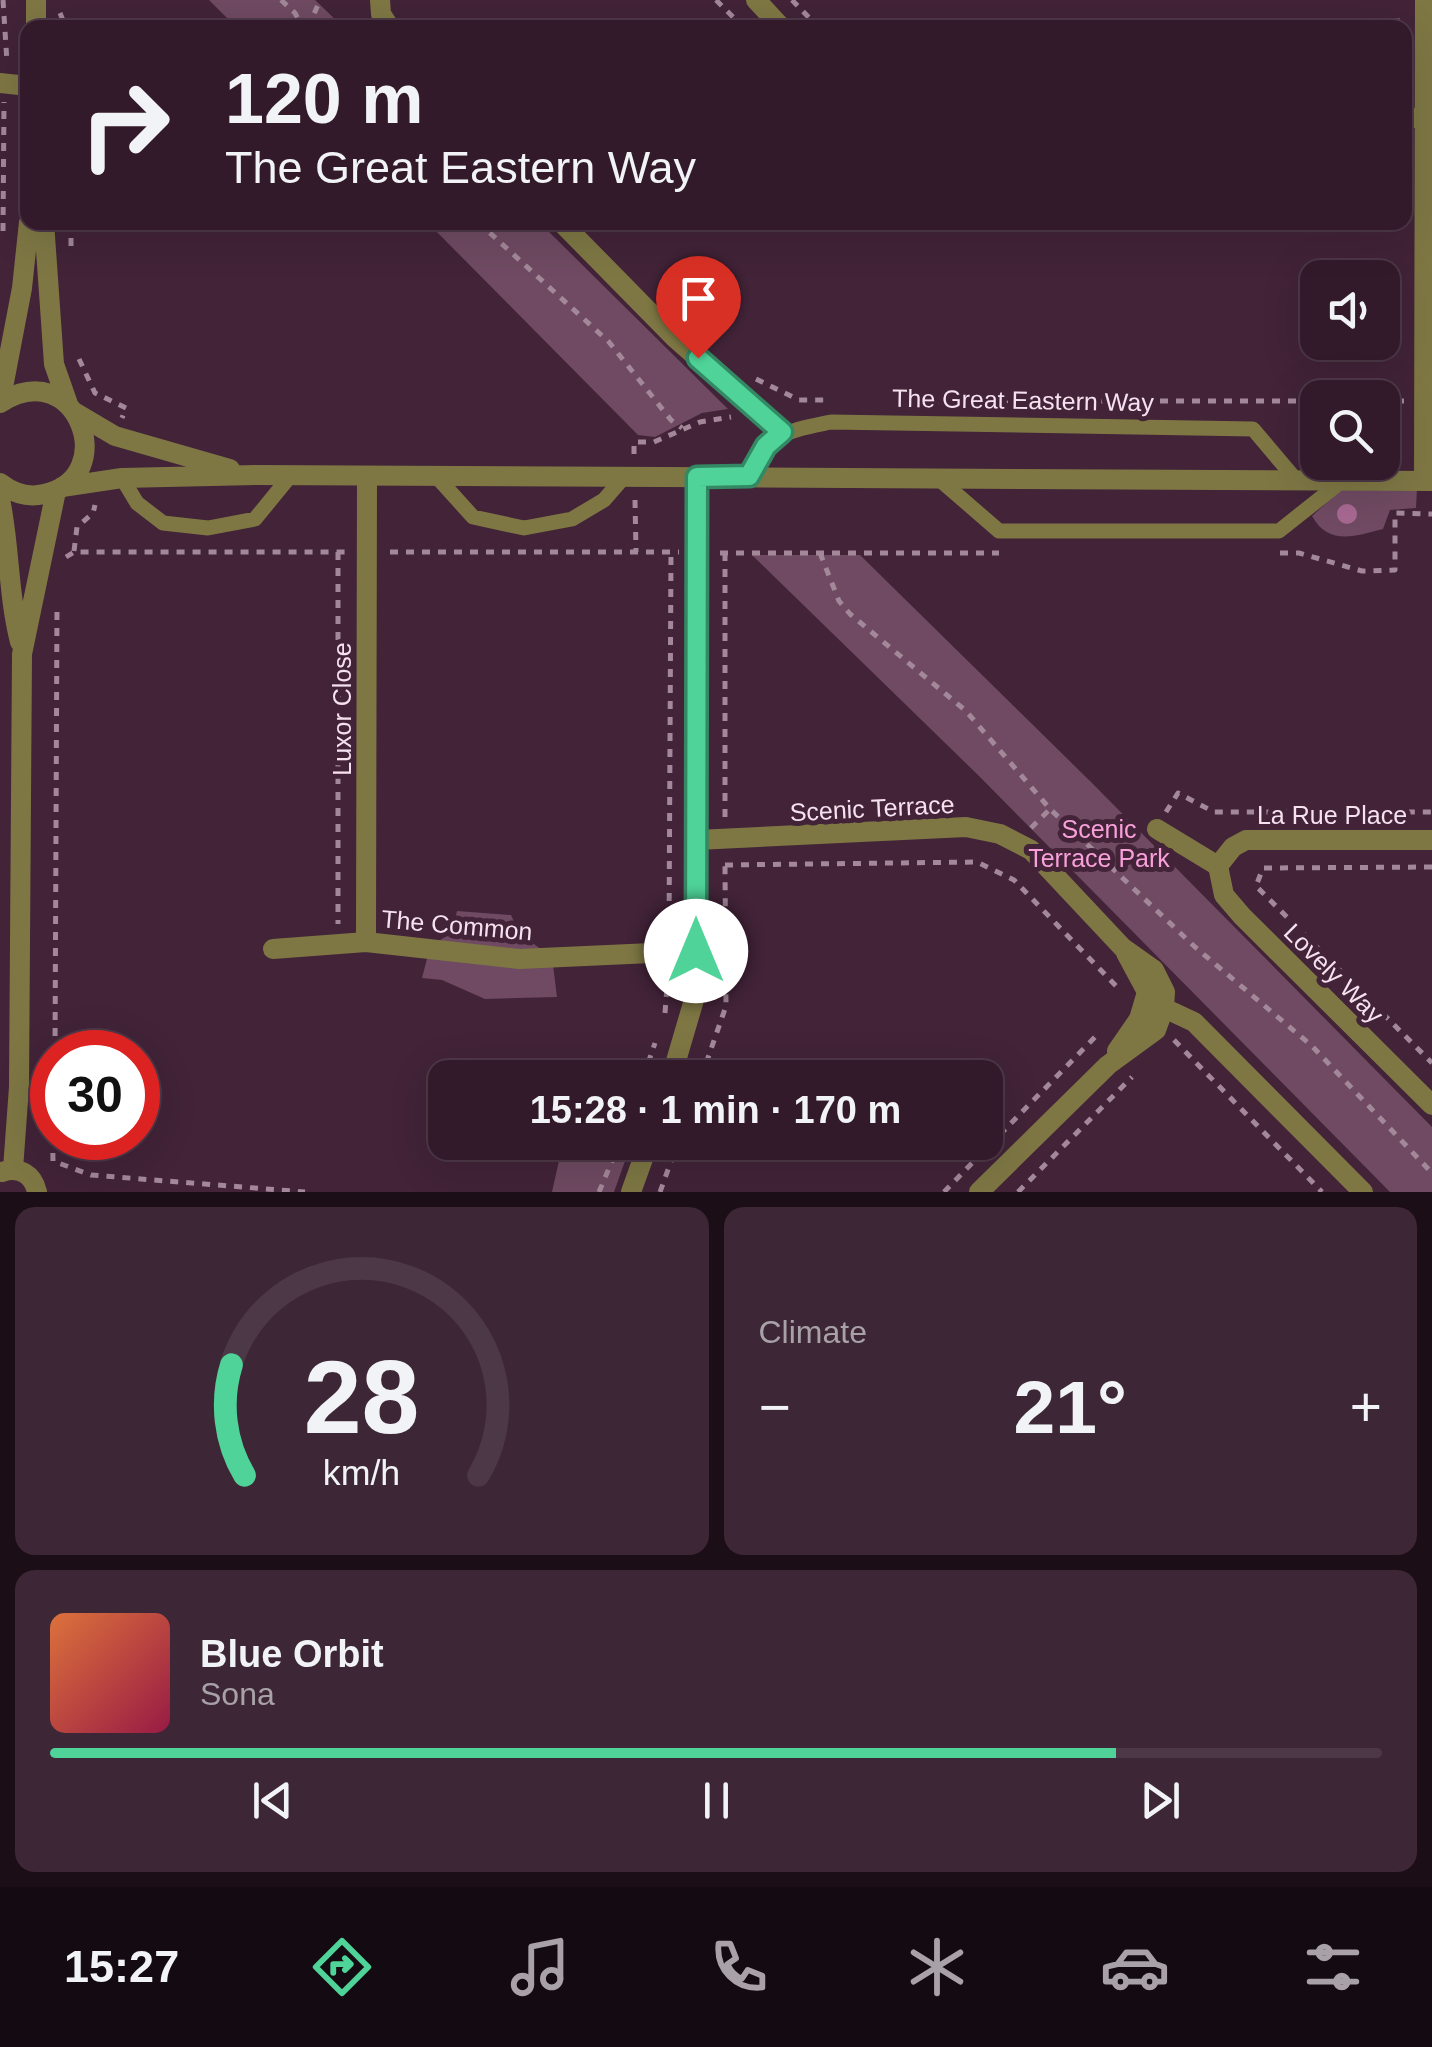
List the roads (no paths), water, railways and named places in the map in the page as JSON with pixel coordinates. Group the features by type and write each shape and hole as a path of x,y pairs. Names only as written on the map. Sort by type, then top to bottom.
{"street":[{"path":"756,0 775,20"},
{"path":"0,484 24,496 122,478 256,475 1428,481 1415,118 1426,0"},
{"path":"0,403 22,288 28,230"},
{"path":"36,1192 30,1177 6,1171 19,1087 22,654 59,489 83,461 83,428 54,364 45,230"},
{"path":"570,230 675,338 782,432"},
{"path":"0,403 27,391 42,392 114,436 256,475"},
{"name":"Luxor Close","path":"366,942 367,476"},
{"path":"677,1060 694,1012 697,477"},
{"path":"0,499 7,530 10,605 22,654"},
{"name":"Scenic Terrace","path":"697,840 966,827 1000,834 1031,850 1123,948 1154,1008"},
{"path":"1157,829 1218,866"},
{"name":"La Rue Place","path":"1218,866 1233,847 1246,840 1432,840"},
{"name":"Lovely Way","path":"1218,866 1224,895 1242,916 1432,1105"},
{"name":"The Common","path":"273,949 366,942 519,959 696,951"},
{"path":"1108,1065 1156,1030 1154,1008"},
{"path":"979,1192 1108,1065 1154,1008"},
{"path":"1154,1008 1194,1022 1362,1192"},
{"path":"632,1192 642,1160"}],"lane":[{"name":"The Great Eastern Way","path":"782,432 831,422 1253,429 1297,480"},
{"path":"749,476 766,446 782,432"},
{"path":"122,478 137,503 163,523 208,528 255,518 291,475"},
{"path":"436,476 473,517 524,528 572,519 604,500 624,476"},
{"path":"939,480 1000,531 1279,531 1342,481"}],"park label":[{"name":"Scenic Terrace Park","path":"1099,844"}]}
